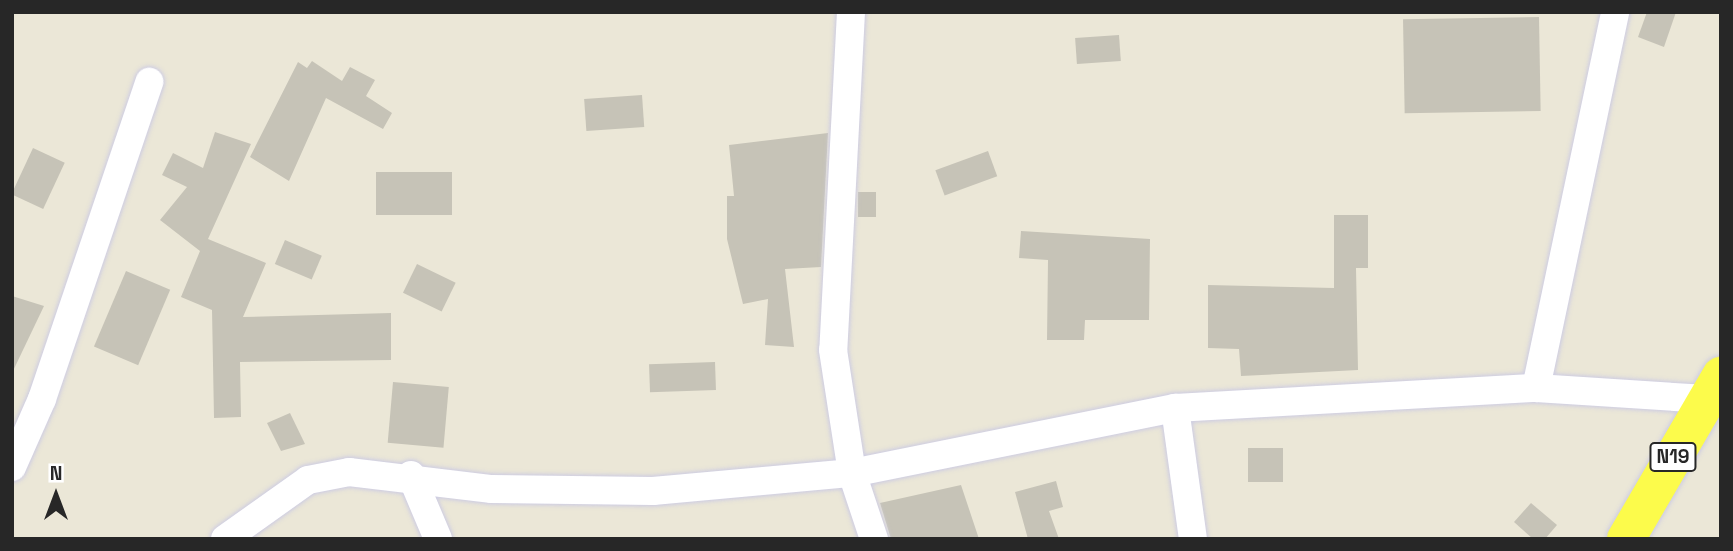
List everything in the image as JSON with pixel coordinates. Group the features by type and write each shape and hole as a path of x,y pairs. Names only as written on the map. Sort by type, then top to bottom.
{"main road":[{"name":"N19","path":"1626,539 1714,388"}],"street":[{"path":"851,12 833,350 852,473 874,539"},
{"path":"1536,388 1615,12"},
{"path":"12,467 42,400 149,82"},
{"path":"225,539 308,480 349,472 411,475 492,489 653,491 852,473 1175,408 1536,388 1714,388"},
{"path":"1175,408 1193,539"},
{"path":"411,475 438,539"}],"building":[{"path":"1647,12 1676,12 1664,47 1638,37"},
{"path":"1539,17 1541,111 1405,113 1403,19"},
{"path":"1119,35 1121,61 1077,64 1075,38"},
{"path":"312,61 342,81 350,67 375,80 366,96 392,113 383,129 326,98 289,181 250,157 298,62 307,68"},
{"path":"642,95 644,127 586,131 584,99"},
{"path":"215,132 251,144 208,239 266,263 243,317 391,313 391,360 240,362 241,417 214,418 212,310 181,297 200,251 160,220 187,187 162,175 173,153 203,168"},
{"path":"828,133 821,267 785,269 794,347 765,345 768,299 743,304 727,239 727,196 734,196 729,145"},
{"path":"33,148 65,163 43,209 12,194"},
{"path":"988,151 997,176 945,196 935,170"},
{"path":"376,172 452,172 452,215 376,215"},
{"path":"858,192 876,192 876,217 858,217"},
{"path":"1334,215 1368,215 1368,268 1356,268 1358,370 1241,376 1239,349 1208,348 1208,285 1334,288"},
{"path":"1021,231 1150,239 1149,320 1085,320 1084,340 1047,340 1048,260 1019,258"},
{"path":"285,240 322,256 312,280 275,264"},
{"path":"417,264 456,283 442,312 403,293"},
{"path":"126,271 170,290 138,365 94,346"},
{"path":"12,296 44,306 12,373"},
{"path":"715,362 716,390 650,392 649,364"},
{"path":"393,382 449,387 443,448 388,443"},
{"path":"290,413 305,444 281,451 267,423"},
{"path":"1248,448 1283,448 1283,482 1248,482"},
{"path":"1056,481 1063,507 1049,511 1059,539 1028,539 1015,492"},
{"path":"961,485 979,539 891,539 880,503"},
{"path":"1531,503 1557,525 1545,539 1533,539 1514,522"}]}
